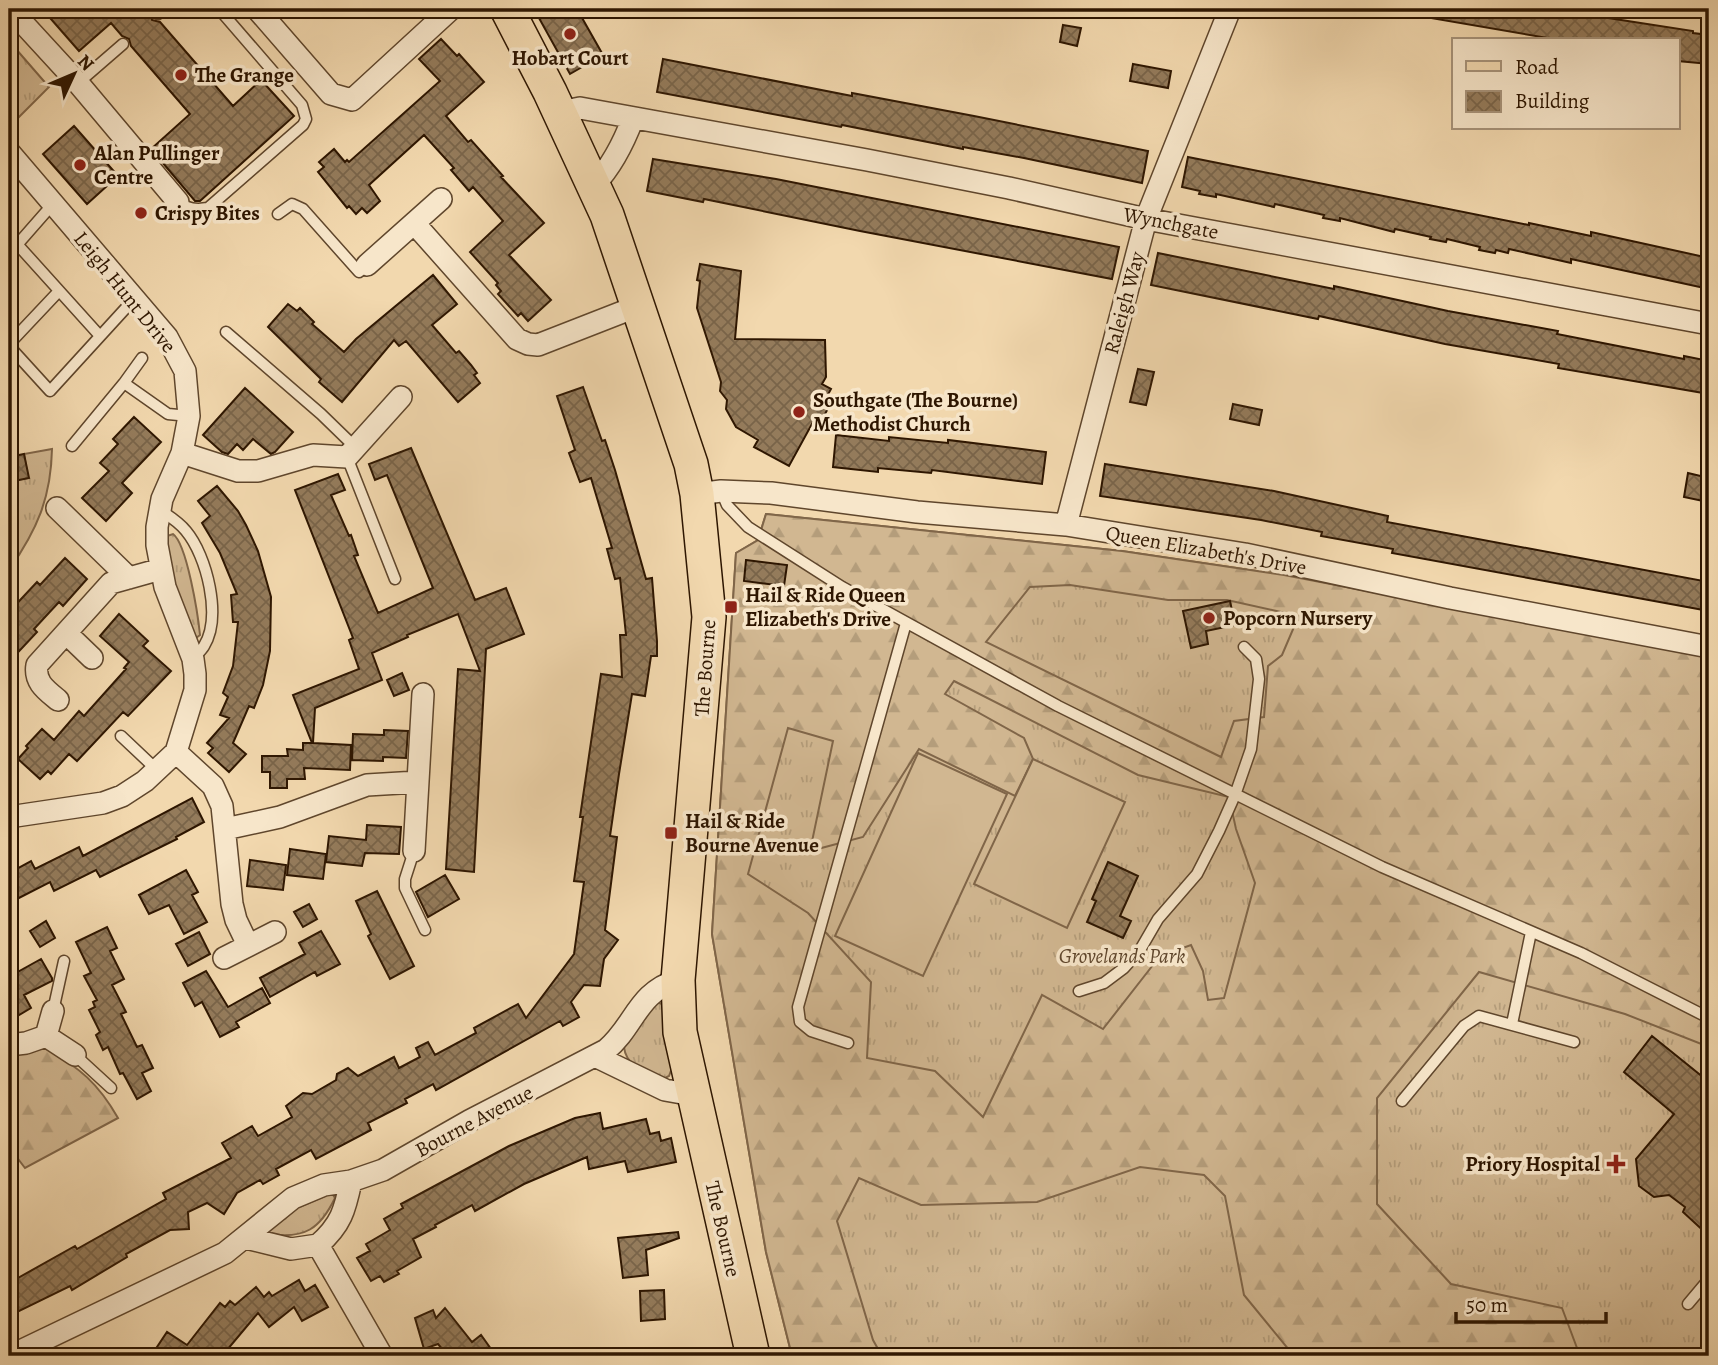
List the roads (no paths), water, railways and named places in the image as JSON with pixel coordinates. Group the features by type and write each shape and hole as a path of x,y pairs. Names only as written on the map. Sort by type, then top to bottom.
{"main road":[{"name":"The Bourne","path":"507,9 594,185 691,464 709,492 709,617 678,980 680,1032 753,1356"}],"street":[{"path":"10,9 78,83 178,202"},
{"path":"257,9 331,94 352,100 451,9"},
{"name":"Raleigh Way","path":"1066,525 1146,219 1230,9"},
{"name":"Wynchgate","path":"560,112 580,108 1009,187 1146,219 1709,324"},
{"path":"594,185 605,174 626,137 633,118"},
{"name":"Leigh Hunt Drive","path":"9,152 167,337 185,371 189,416 182,453 162,499 157,545 165,587 193,659 195,690 176,752 122,796 103,803 9,817"},
{"path":"367,265 441,199"},
{"path":"414,223 517,339 528,344 538,345 638,306"},
{"path":"182,453 237,471 258,471 313,455 351,453 401,397"},
{"name":"Queen Elizabeth's Drive","path":"709,492 771,493 917,512 1066,525 1245,554 1450,598 1709,647"},
{"path":"57,508 129,578"},
{"path":"58,700 40,684 35,675 37,665 111,583 161,569"},
{"path":"66,633 92,658"},
{"path":"414,851 423,694"},
{"path":"176,752 213,786 222,806 232,904 248,945"},
{"path":"225,829 280,817 367,785 417,782"},
{"path":"223,958 275,932"},
{"name":"Bourne Avenue","path":"10,1356 44,1347 225,1254 293,1198 324,1185 351,1181 383,1170 469,1121 595,1056 619,1039 643,1001 653,991 678,980"},
{"path":"46,1036 53,1011"},
{"path":"9,1045 26,1044 46,1036"},
{"path":"46,1036 75,1055"},
{"path":"595,1056 665,1090 692,1094"},
{"path":"246,1238 291,1249 318,1245 339,1222 347,1203 351,1181"},
{"path":"318,1245 382,1356"}],"lane":[{"path":"178,202 186,208 208,208 303,125 306,119 302,105 219,9"},
{"path":"78,83 123,44"},
{"path":"278,214 292,204 303,209 359,272 367,265"},
{"path":"9,254 52,205"},
{"path":"17,244 100,336"},
{"path":"59,291 9,345 50,391 135,298"},
{"path":"226,332 321,414 351,453 395,579"},
{"path":"72,446 142,358"},
{"path":"124,383 167,414 189,416"},
{"path":"709,492 727,505 748,527 842,587 1058,706 1382,867 1581,953 1709,1018"},
{"path":"160,510 186,531 201,557 207,578 212,607 209,632 204,646 193,659"},
{"path":"848,1043 811,1031 800,1022 798,1007 906,623"},
{"path":"1079,991 1104,984 1124,968 1140,950 1158,919 1197,874 1235,795 1251,749 1259,679 1256,659 1244,648"},
{"path":"121,736 157,770"},
{"path":"414,851 405,879 405,888 425,930"},
{"path":"1512,1024 1531,932"},
{"path":"53,1011 64,961"},
{"path":"1402,1101 1471,1019 1484,1016 1574,1042"},
{"path":"75,1055 111,1088"},
{"path":"1688,1304 1708,1284"}],"place":[{"name":"Hobart Court","path":"570,34"},
{"name":"The Grange","path":"181,75"},
{"name":"Alan Pullinger Centre","path":"80,165"},
{"name":"Crispy Bites","path":"141,213"},
{"name":"Southgate (The Bourne) Methodist Church","path":"799,412"},
{"name":"Hail & Ride Queen Elizabeth's Drive","path":"731,607"},
{"name":"Popcorn Nursery","path":"1209,618"},
{"name":"Hail & Ride Bourne Avenue","path":"671,833"},
{"name":"Priory Hospital","path":"1616,1164"}],"park label":[{"name":"Grovelands Park","path":"1122,956"}]}
